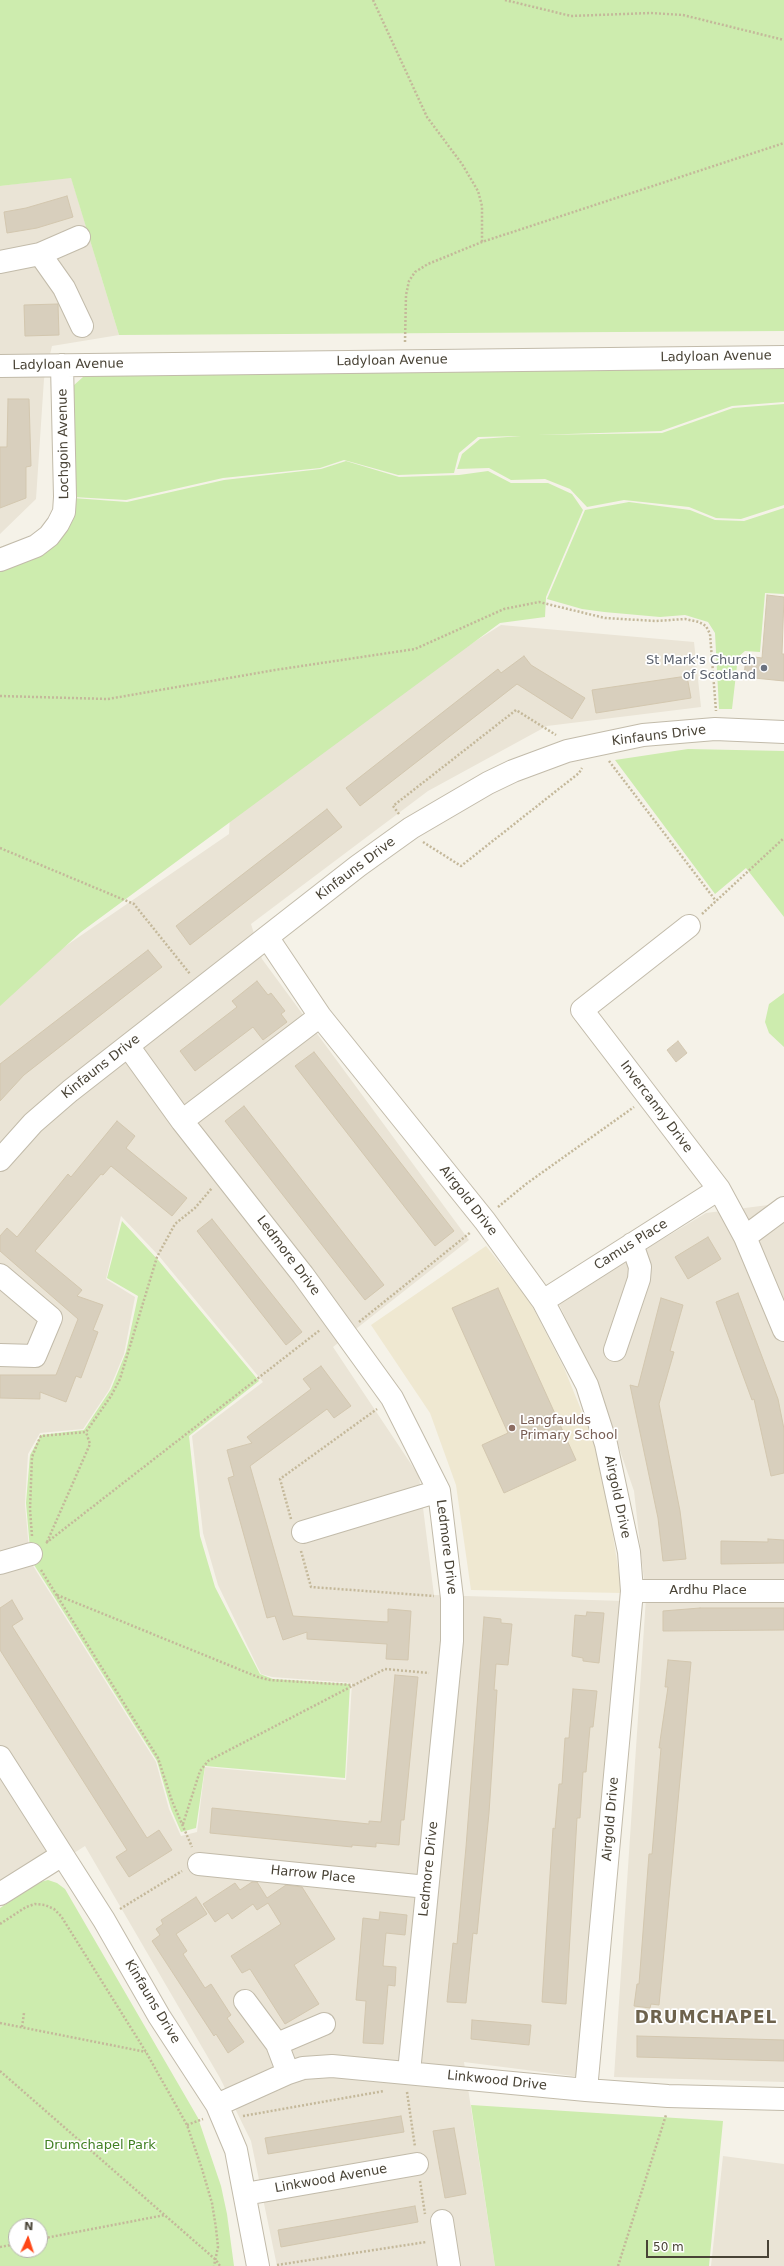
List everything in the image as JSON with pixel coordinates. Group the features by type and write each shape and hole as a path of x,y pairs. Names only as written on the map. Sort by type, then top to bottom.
{"street":[{"path":"0,262 40,254 79,237"},
{"path":"40,254 73,302 82,326"},
{"name":"Ladyloan Avenue","path":"0,366 784,357"},
{"name":"Lochgoin Avenue","path":"0,560 36,546 49,536 58,524 64,512 65,497 62,365"},
{"name":"Kinfauns Drive","path":"0,1160 33,1123 70,1091 358,866 411,828 488,783 513,771 568,751 643,735 715,729 784,732"},
{"name":"Invercanny Drive","path":"689,926 582,1010 719,1189 745,1237 784,1330"},
{"name":"Airgold Drive","path":"267,937 320,1016 478,1227 543,1300 587,1385 606,1444 629,1552 632,1591 586,2090"},
{"path":"182,1121 320,1016"},
{"name":"Ledmore Drive","path":"128,1046 182,1121 335,1319 392,1398 439,1491 452,1598 450,1675 408,2072"},
{"name":"Camus Place","path":"543,1300 719,1189"},
{"path":"745,1237 784,1208"},
{"path":"614,1350 639,1279 640,1267 632,1244"},
{"path":"0,1275 51,1318 35,1356 0,1355"},
{"path":"303,1532 439,1491"},
{"path":"0,1563 39,1548"},
{"name":"Ardhu Place","path":"632,1591 784,1591"},
{"name":"Kinfauns Drive","path":"0,1757 104,1920 159,2016 220,2112 236,2150 245,2194 266,2265"},
{"path":"0,1894 62,1855"},
{"name":"Harrow Place","path":"199,1864 427,1887"},
{"path":"245,2001 277,2044 288,2073"},
{"path":"277,2044 324,2024"},
{"name":"Linkwood Drive","path":"220,2112 288,2073 303,2068 332,2066 586,2090 668,2096 784,2099"},
{"name":"Linkwood Avenue","path":"245,2194 418,2164"},
{"path":"442,2221 449,2266"}],"path":[{"path":"373,0 426,117 462,164 478,191 482,206 482,242"},
{"path":"505,0 571,16 651,13 683,15 784,40"},
{"path":"405,361 406,294 412,276 428,264 482,242 784,143"},
{"path":"0,696 108,699 275,670 415,649 504,609 538,602 605,618 656,621 685,619 699,622 706,626 710,634 716,712"},
{"path":"568,751 561,738 516,710 393,806 420,840 461,866 579,773 597,744 716,901"},
{"path":"689,926 784,838"},
{"path":"0,848 134,904 191,976"},
{"path":"366,1316 478,1227 496,1209 526,1184 648,1096"},
{"path":"86,1432 111,1396 120,1379 157,1258 175,1224 195,1208 224,1174"},
{"path":"39,1548 335,1319"},
{"path":"86,1432 41,1436 38,1442 31,1463 39,1548 56,1595 158,1758 172,1801 199,1864 180,1872 104,1920"},
{"path":"39,1548 90,1444 86,1432"},
{"path":"56,1595 258,1677 270,1680 354,1685"},
{"path":"183,1826 185,1814 200,1771 208,1761 386,1669 450,1675"},
{"path":"0,1924 26,1907 35,1904 45,1905 54,1909 61,1916 146,2052 180,2110 197,2155 212,2203 218,2247 214,2266"},
{"path":"22,2027 24,2013"},
{"path":"0,2023 146,2052"},
{"path":"0,2071 216,2260 220,2266"},
{"path":"266,2265 430,2242 442,2221 424,2213 406,2087 408,2072"},
{"path":"220,2112 391,2090"},
{"path":"618,2266 666,2114 668,2096"},
{"path":"48,2237 164,2215"}],"shaded area":[{"path":"71,177 119,335 52,346 44,379 36,499 0,534 0,186"},
{"path":"501,625 694,642 701,707 547,726 428,791 251,924 262,959 469,1240 333,1347 419,1476 434,1595 623,1601 581,2077 464,2062 495,2266 277,2266 251,2141 220,2078 85,1846 0,1900 0,991 229,834 231,795","holes":["121,1216 159,1256 263,1382 192,1436 203,1533 218,1585 261,1674 272,1677 352,1683 346,1780 205,1767 197,1832 181,1836 169,1809 156,1762 30,1561 25,1504 28,1454 40,1433 83,1429 109,1390 124,1354 135,1297 106,1279"]},
{"path":"784,1203 784,2082 614,2077 646,1598 634,1491 597,1384 558,1302 706,1213"},
{"name":"Langfaulds Primary School","path":"486,1246 529,1300 564,1368 595,1444 611,1523 622,1593 471,1590 456,1485 430,1413 371,1325"},
{"path":"723,2156 784,2164 784,2266 711,2266"}],"green space":[{"path":"0,0 784,0 784,331 119,335 71,178 0,186"},
{"path":"784,363 784,402 732,406 661,431 537,435 662,433 733,408 784,404 784,505 741,519 716,518 689,507 624,500 587,507 570,489 545,479 511,480 489,468 457,469 462,454 480,439 521,436 478,437 459,453 454,473 398,475 344,460 320,468 223,478 126,500 73,497 73,386 89,374"},
{"path":"346,461 399,477 459,475 488,471 511,483 548,483 572,494 583,510 546,597 545,617 500,623 81,932 0,1006 0,569 73,498 127,502 224,480 321,469"},
{"path":"629,502 690,510 715,520 744,521 784,508 784,594 765,593 760,652 745,651 738,657 732,709 719,709 715,633 708,622 685,615 660,617 582,609 547,599 585,510"},
{"path":"688,749 784,751 784,917 746,868 715,894 615,760"},
{"path":"784,993 784,1047 769,1033 765,1022 769,1004"},
{"path":"122,1221 159,1261 259,1381 189,1436 200,1536 215,1587 260,1674 273,1679 350,1684 345,1778 205,1766 196,1828 181,1832 171,1809 157,1761 31,1560 26,1503 30,1455 41,1435 84,1430 111,1389 126,1352 138,1296 107,1278"},
{"name":"Drumchapel Park","path":"48,1880 57,1883 65,1889 198,2118 221,2186 227,2214 234,2266 0,2266 0,1908 40,1882"},
{"path":"471,2105 723,2121 709,2266 495,2266"}],"building":[{"path":"67,196 73,217 37,228 7,233 4,212 26,208"},
{"path":"58,304 59,335 25,336 24,305"},
{"path":"8,399 29,399 31,466 26,467 26,498 0,508 0,447 7,447"},
{"path":"767,595 784,597 782,654 784,654 784,681 744,677 746,656 762,658"},
{"path":"524,656 531,665 585,698 572,719 517,684 360,806 346,788 498,669 501,673"},
{"path":"687,676 691,698 596,713 592,690"},
{"path":"327,809 342,827 190,945 176,926"},
{"path":"148,950 162,967 24,1075 0,1101 0,1064"},
{"path":"257,981 268,995 271,993 285,1011 281,1014 287,1022 263,1040 253,1027 195,1071 180,1051 237,1007 232,1001"},
{"path":"678,1041 687,1053 676,1062 667,1050"},
{"path":"314,1052 454,1231 435,1246 295,1066"},
{"path":"244,1106 384,1285 365,1300 225,1121"},
{"path":"117,1121 135,1136 126,1148 187,1198 172,1216 111,1166 103,1175 101,1174 35,1251 82,1290 77,1296 103,1305 93,1330 98,1332 81,1378 76,1376 66,1402 40,1392 40,1399 0,1398 0,1375 56,1375 78,1319 0,1251 0,1236 7,1228 17,1237 68,1174 71,1177"},
{"path":"212,1219 302,1332 286,1345 197,1231"},
{"path":"708,1237 721,1259 688,1279 675,1257"},
{"path":"498,1288 576,1460 504,1493 482,1445 508,1433 452,1308"},
{"path":"738,1293 778,1399 784,1429 784,1473 771,1476 754,1399 752,1400 716,1302"},
{"path":"661,1298 683,1305 670,1351 674,1352 659,1404 680,1511 686,1559 663,1561 658,1518 630,1385 638,1387"},
{"path":"321,1366 351,1406 334,1418 327,1409 250,1466 293,1616 388,1622 388,1609 411,1611 408,1660 386,1659 387,1644 307,1639 307,1632 283,1640 275,1616 267,1618 228,1478 234,1476 227,1450 252,1443 247,1437 311,1389 303,1379"},
{"path":"768,1539 784,1540 784,1563 721,1564 721,1541 768,1542"},
{"path":"12,1600 23,1619 12,1626 147,1838 159,1830 172,1850 129,1877 116,1857 127,1850 0,1650 0,1608"},
{"path":"700,1608 784,1608 784,1630 663,1631 663,1611"},
{"path":"587,1612 604,1613 599,1663 583,1661 583,1658 572,1656 575,1615 586,1616"},
{"path":"484,1617 501,1619 501,1623 512,1624 508,1665 496,1664 494,1690 497,1690 489,1813 477,1934 473,1933 466,2003 447,2002 453,1943 457,1944"},
{"path":"668,1660 691,1662 659,2005 651,2004 650,2008 634,2006 637,1984 639,1984 649,1854 652,1854 661,1748 659,1748 668,1687 665,1687"},
{"path":"395,1675 418,1677 404,1820 401,1820 399,1845 376,1843 376,1847 352,1845 352,1847 210,1833 212,1808 369,1824 369,1821 381,1822"},
{"path":"573,1689 597,1691 593,1727 590,1727 586,1772 583,1772 580,1818 577,1818 566,2004 542,2002 553,1828 555,1829 559,1784 562,1784 565,1738 569,1738"},
{"path":"252,1882 257,1882 267,1898 286,1885 302,1887 335,1939 294,1965 319,2004 285,2024 250,1969 242,1973 231,1956 281,1924 268,1903 257,1910 253,1904 232,1919 228,1913 215,1922 203,1904 235,1883 240,1890"},
{"path":"196,1897 207,1914 176,1934 187,1951 183,1954 205,1988 211,1984 231,2015 227,2018 244,2042 228,2053 216,2034 214,2036 152,1941 160,1935 156,1929 163,1924 161,1920"},
{"path":"380,1912 407,1915 405,1935 386,1933 383,1966 396,1967 395,1986 388,1985 383,2044 363,2043 366,2001 356,2000 363,1918 379,1920"},
{"path":"472,2020 531,2025 529,2045 471,2039"},
{"path":"637,2036 784,2040 784,2061 637,2057"},
{"path":"401,2116 404,2132 268,2154 265,2138"},
{"path":"454,2128 466,2194 445,2198 433,2131"},
{"path":"415,2206 418,2222 281,2247 278,2230"}],"place":[{"name":"St Mark's Church of Scotland","path":"764,668"},
{"name":"Langfaulds Primary School","path":"512,1428"}],"district":[{"name":"DRUMCHAPEL","path":"706,2019"}]}
